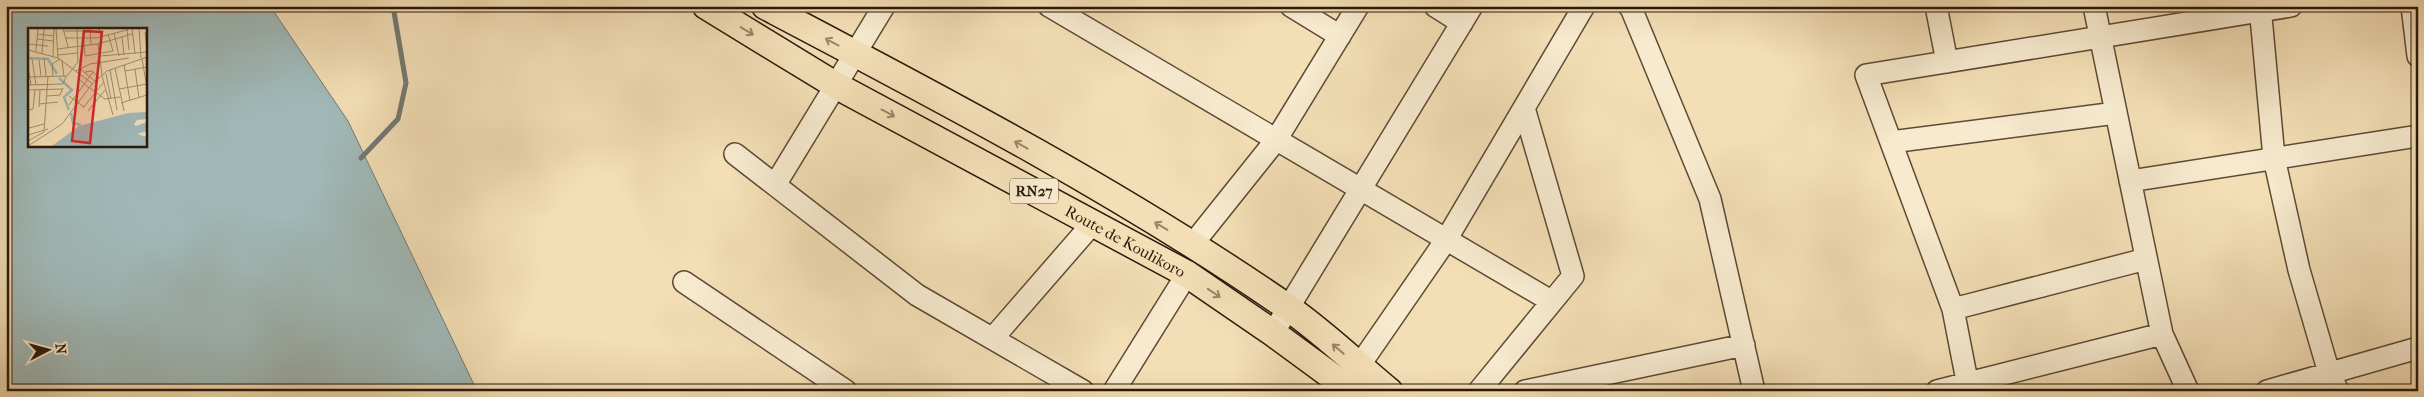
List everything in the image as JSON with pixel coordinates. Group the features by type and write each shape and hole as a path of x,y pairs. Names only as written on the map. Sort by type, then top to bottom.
{"main road":[{"name":"Route de Koulikoro","path":"706,6 837,86 1187,274 1353,384 1389,391"},
{"name":"Route de Koulikoro","path":"765,6 856,54 1100,189 1192,244 1288,308 1353,384"}],"street":[{"path":"775,185 884,6"},
{"path":"1050,6 1551,302"},
{"path":"1291,6 1340,36"},
{"path":"1192,244 1276,140 1358,6"},
{"path":"1274,333 1467,14 1435,6"},
{"path":"1353,384 1446,240 1584,6"},
{"path":"1628,6 1631,8 1710,199 1754,391"},
{"path":"1936,6 1947,62"},
{"path":"2094,6 2162,334 2188,391"},
{"path":"1968,387 1953,309 1866,75 2260,9 2291,6"},
{"path":"2412,6 2418,56"},
{"path":"2260,9 2274,158 2299,270 2333,382"},
{"path":"1479,391 1573,276 1524,108"},
{"path":"1891,142 2116,113"},
{"path":"2130,180 2418,136"},
{"path":"735,154 917,295 1083,391"},
{"path":"993,338 1093,223"},
{"path":"1953,309 2146,259"},
{"path":"1114,391 1187,274"},
{"path":"684,282 846,391"},
{"path":"1937,391 1968,387 2162,334"},
{"path":"1525,391 1744,346"},
{"path":"2267,391 2333,382 2415,355"}],"water":[{"path":"6,6 270,6 348,121 477,391 6,391"}],"waterway":[{"path":"361,158 398,119 406,83 393,6"}]}
